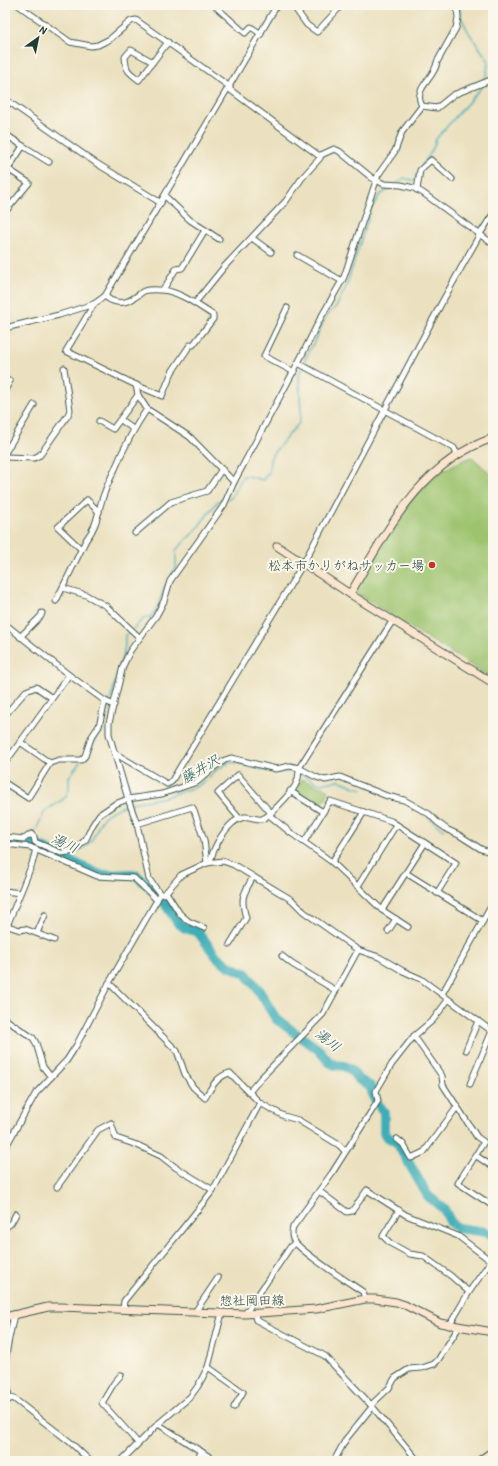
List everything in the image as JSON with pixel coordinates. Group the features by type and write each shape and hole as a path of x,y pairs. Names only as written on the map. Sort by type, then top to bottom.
{"main road":[{"path":"350,594 399,511 425,481 469,447 493,438"},
{"path":"278,546 350,594 493,683"},
{"name":"惣社岡田線","path":"5,1316 48,1307 245,1314 316,1309 365,1299 396,1302 431,1320 449,1326 493,1332"},
{"path":"479,1461 493,1451"}],"street":[{"path":"18,5 70,42 91,46 98,45 110,39 132,21 136,20 168,42 313,151 321,155"},
{"path":"5,328 94,304 105,296 277,5"},
{"path":"291,5 307,25 317,32 341,5"},
{"path":"422,106 419,101 419,95 422,87 436,68 437,62 456,28 458,18 457,5"},
{"path":"216,7 245,33 251,27 261,34"},
{"path":"153,62 131,50 125,57 126,68 139,80 153,62 168,42"},
{"path":"422,106 437,108 453,95 493,79"},
{"path":"5,107 7,100 96,163 161,203"},
{"path":"160,894 150,879 137,824 109,734 109,723 123,666 130,651 156,616 164,601 170,582 224,505 234,482 294,372 319,321 342,281 378,175 395,151 402,132 422,106"},
{"path":"5,134 49,162"},
{"path":"5,212 29,183 6,168 22,146"},
{"path":"195,303 224,267 286,201 321,155 334,149 337,149 376,180 384,184 401,185 417,190 493,244"},
{"path":"417,190 420,170 431,160 452,179"},
{"path":"165,196 190,220 219,239"},
{"path":"116,754 167,784 170,782 303,564 441,304 480,234 493,214"},
{"path":"163,290 176,269 182,268 205,230"},
{"path":"252,238 271,252"},
{"path":"297,255 342,281"},
{"path":"94,304 66,351 162,396 172,372 190,345 193,345 214,319 213,315 180,295 163,290 145,291 128,301 115,302 105,296"},
{"path":"287,308 264,356 294,372"},
{"path":"298,363 454,448 458,454"},
{"path":"5,457 34,458 40,455 68,415 70,410 64,368"},
{"path":"5,390 10,381"},
{"path":"136,385 138,395 147,409 190,437 234,482"},
{"path":"99,421 113,429 138,395"},
{"path":"5,453 34,405"},
{"path":"56,601 81,549 93,531 104,494 133,429 147,409"},
{"path":"121,420 133,429"},
{"path":"135,533 171,502 207,491 222,469"},
{"path":"81,549 58,527 87,500 99,512"},
{"path":"63,588 86,595 106,606 139,638"},
{"path":"20,637 41,616 42,613"},
{"path":"208,862 230,825 239,818 247,817 261,819 270,814 296,785 299,771 393,620"},
{"path":"5,624 69,675 105,701 114,705"},
{"path":"5,763 69,675"},
{"path":"5,715 26,691 36,687 52,698"},
{"path":"5,783 28,798 50,764 59,760 81,760 91,738 99,726 105,701"},
{"path":"20,742 50,764"},
{"path":"5,837 24,839 31,834 34,837 35,842 61,853 70,852 77,848 86,839 99,815 115,804 128,799 162,794 197,782 213,768 225,760 232,758 276,768 290,766 299,771 325,780 340,777 387,796 404,800 429,814 448,830 460,835 481,849 493,853"},
{"path":"239,818 218,793 238,775 270,814 304,842 332,862 382,910 408,927"},
{"path":"290,791 323,812"},
{"path":"304,842 330,801 391,821 456,863 437,893"},
{"path":"137,824 192,807 204,840 208,862"},
{"path":"332,862 364,812"},
{"path":"358,886 396,825"},
{"path":"382,910 425,843"},
{"path":"5,844 36,849 97,876 134,878 158,900"},
{"path":"36,849 32,864 6,926 20,930 25,929 54,940"},
{"path":"160,894 166,892 181,875 208,862 223,861 234,865 292,900 304,912 358,950 379,957 420,979 492,1032 470,1084"},
{"path":"406,873 483,921"},
{"path":"230,944 246,918 242,907 242,896 253,877"},
{"path":"5,891 20,893"},
{"path":"166,892 180,914 188,921 204,928"},
{"path":"5,1148 36,1093 67,1060 76,1046 108,983 158,900 160,894"},
{"path":"442,994 493,903"},
{"path":"37,934 45,915"},
{"path":"388,931 396,920"},
{"path":"249,1092 323,1014 329,1006 358,950"},
{"path":"282,956 292,964 336,990"},
{"path":"108,983 177,1051 185,1074 193,1087 205,1098 220,1078 224,1074 230,1073 260,1103 284,1116 298,1120 339,1145 345,1152"},
{"path":"365,1299 363,1292 301,1250 293,1240 293,1227 332,1173 378,1101 376,1091 384,1076 414,1036 433,1020 448,1000"},
{"path":"5,1019 33,1038 44,1067 51,1077"},
{"path":"466,1050 478,1021"},
{"path":"414,1036 442,1076 443,1085 457,1107 477,1137 484,1142 458,1183 493,1206"},
{"path":"123,1309 124,1301 212,1190 260,1103"},
{"path":"396,1139 403,1144 411,1158 424,1152 457,1107"},
{"path":"57,1187 98,1130 111,1123 116,1138 137,1145 156,1154 212,1190"},
{"path":"475,1155 493,1167"},
{"path":"319,1191 347,1212 352,1211 367,1190 406,1215 458,1236 491,1261 469,1292 449,1326"},
{"path":"399,1210 383,1236 390,1243 410,1254 423,1256 451,1276 469,1292"},
{"path":"5,1228 11,1223 16,1214"},
{"path":"245,1314 291,1246 295,1243"},
{"path":"195,1312 218,1278"},
{"path":"121,1461 158,1424 190,1397 198,1386 208,1367 222,1313"},
{"path":"254,1313 256,1320 325,1356 372,1406 418,1461"},
{"path":"7,1402 10,1391 5,1373 14,1314"},
{"path":"334,1461 346,1439 372,1406 389,1388 395,1378 409,1369 422,1368 434,1364 459,1327"},
{"path":"208,1367 243,1392 234,1407"},
{"path":"121,1375 114,1383 102,1403 138,1443"},
{"path":"7,1402 13,1398 70,1442 90,1461"},
{"path":"158,1424 216,1461"},
{"path":"195,1461 202,1452"}],"green space":[{"name":"松本市かりがねサッカー場","path":"472,457 493,476 493,679 357,594 356,589 390,530 417,493 433,478 451,466"},
{"path":"302,779 328,789 327,796 320,807 295,791"}],"waterway":[{"path":"460,9 461,17 469,33 488,60 487,74 484,81"},
{"path":"422,165 431,153 436,139 482,85"},
{"path":"397,183 404,178 415,181 417,174"},
{"path":"303,364 327,315 336,307 346,287 371,209 380,195 394,186"},
{"path":"228,499 231,498 243,476 263,480 269,472 270,459 275,451 299,423 301,413 299,375 302,367"},
{"path":"173,572 176,568 176,550 195,531 217,502 224,499"},
{"path":"133,629 143,619 151,616 157,609 167,583"},
{"path":"110,701 125,647 125,636 130,631"},
{"path":"87,758 92,745 102,732 109,705"},
{"path":"34,834 45,811 65,798 69,789 69,777 80,762"},
{"name":"藤井沢","path":"131,803 165,797 195,787 204,782 215,771 228,763 233,762 267,771 297,771"},
{"name":"藤井沢","path":"300,773 317,783 322,784 339,780 363,789"},
{"name":"藤井沢","path":"61,857 70,855 87,845 93,838 105,816 127,804"},
{"name":"藤井沢","path":"430,819 444,830"},
{"name":"湯川","path":"5,841 30,842 32,837"},
{"name":"藤井沢","path":"463,840 477,850 493,856"},
{"name":"湯川","path":"30,842 100,875 132,874 137,876 154,891"},
{"name":"湯川","path":"162,899 178,923 185,928 198,932 217,957 229,966 245,973 258,989 276,1019 319,1050 329,1062 350,1069 358,1079 370,1086 375,1100 384,1112 384,1132 386,1136 396,1142 399,1146 428,1196 444,1209 451,1223 458,1228 486,1232 493,1236"}],"place":[{"name":"松本市かりがねサッカー場","path":"432,565"}]}
